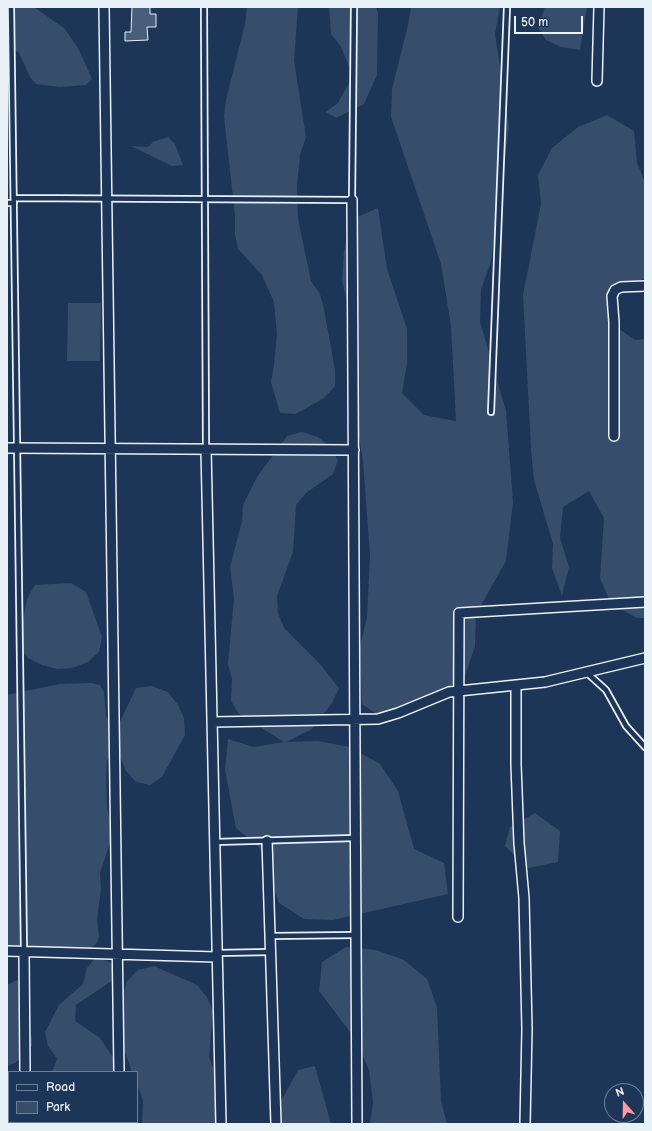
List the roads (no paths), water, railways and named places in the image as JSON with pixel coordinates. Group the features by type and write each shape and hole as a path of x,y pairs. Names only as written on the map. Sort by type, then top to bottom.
{"street":[{"path":"104,7 119,1071"},
{"path":"597,81 599,7"},
{"path":"352,200 357,1124"},
{"path":"614,436 614,322 612,296 621,286 645,286"},
{"path":"7,448 354,450"},
{"path":"206,449 221,1124"},
{"path":"458,917 460,691 459,613 645,602"},
{"path":"212,722 355,720 390,716 449,692 545,682 645,658"},
{"path":"516,685 516,765 519,842 524,898 527,1029 525,1124"},
{"path":"268,841 276,1124"},
{"path":"7,951 217,955"},
{"path":"24,951 25,1071"}],"lane":[{"path":"11,7 24,951"},
{"path":"204,7 206,449"},
{"path":"7,203 14,200 107,198 352,200 354,7"},
{"path":"492,412 507,7"},
{"path":"586,672 606,690 626,726 645,747"},
{"path":"215,842 355,838"},
{"path":"270,936 356,935"},
{"path":"217,955 271,952"}]}
